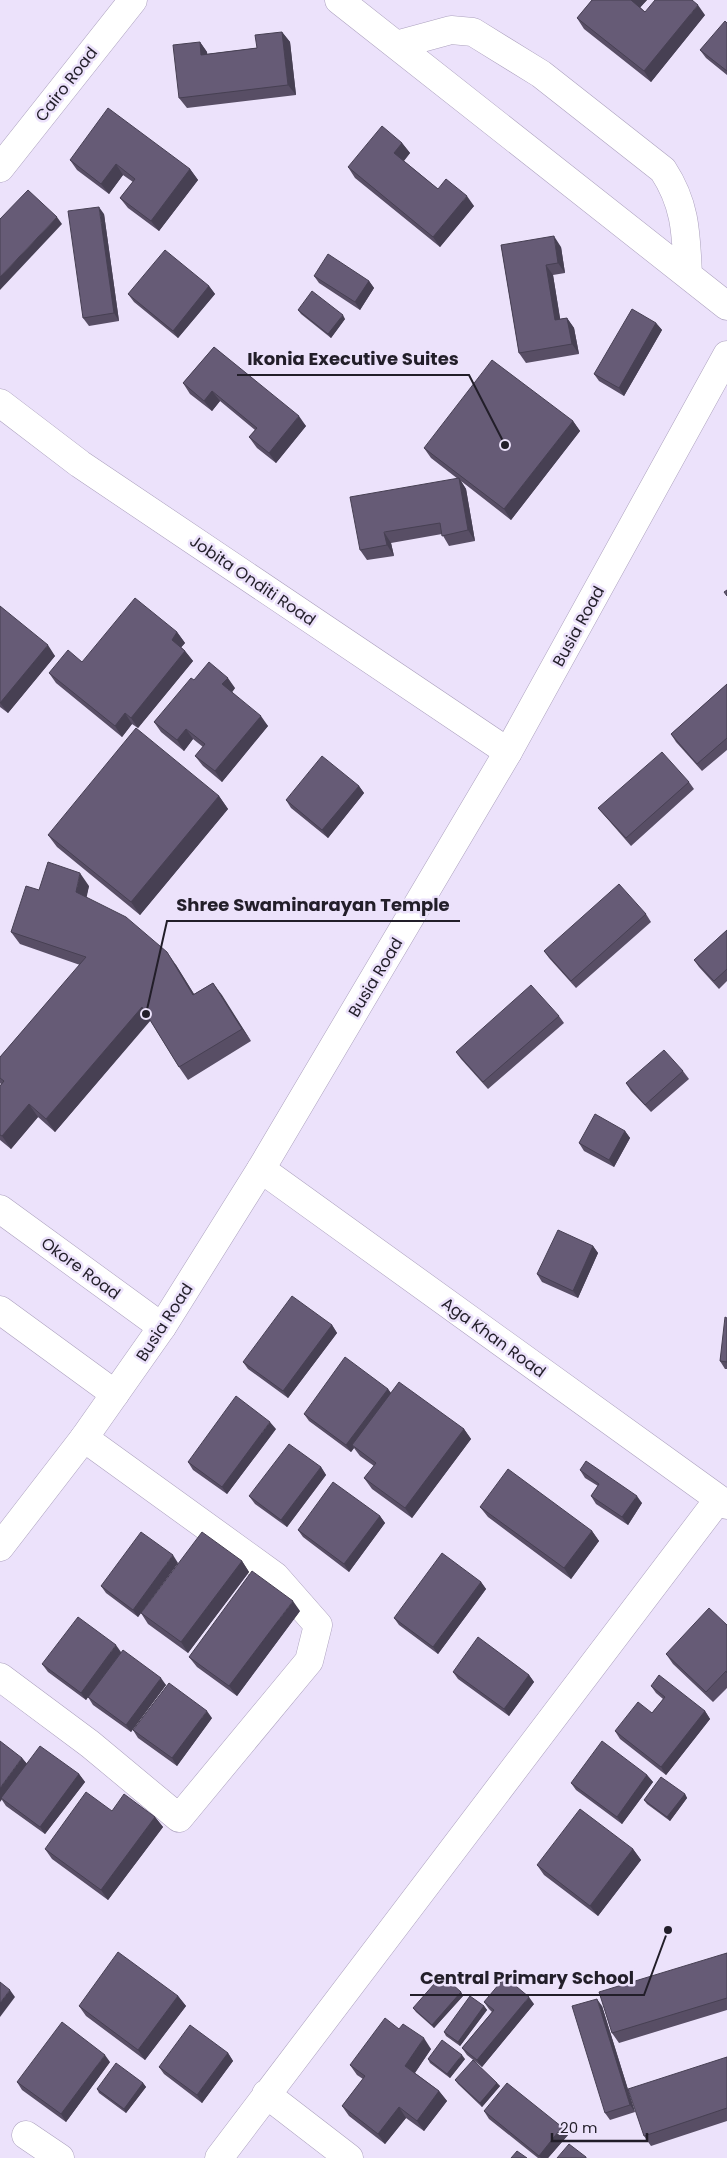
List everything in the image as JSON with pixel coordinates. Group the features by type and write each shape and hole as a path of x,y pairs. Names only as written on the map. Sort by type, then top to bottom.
{"street":[{"name":"Cairo Road","path":"0,168 132,0"},
{"path":"339,0 727,306"},
{"path":"396,45 451,30 473,32 541,74 663,170 675,189 685,218 688,275"},
{"name":"Busia Road","path":"0,1547 84,1438 162,1327 261,1169 508,752 727,355"},
{"name":"Jobita Onditi Road","path":"0,403 80,464 508,752"},
{"name":"Aga Khan Road","path":"261,1169 723,1502"},
{"name":"Okore Road","path":"0,1209 162,1327"},
{"path":"0,1310 115,1394"},
{"path":"0,1677 90,1744 179,1818 310,1661 318,1625 275,1576 84,1438"},
{"path":"219,2158 266,2094 723,1502"},
{"path":"266,2094 349,2158"},
{"path":"26,2135 60,2158"}],"building":[{"path":"592,0 631,0 645,12 655,0 692,0 698,5 644,71 577,18"},
{"path":"725,21 727,23 727,71 700,50"},
{"path":"282,32 288,85 179,98 173,45 200,42 201,55 257,48 255,35"},
{"path":"108,108 190,169 151,221 120,198 135,179 116,164 101,184 70,160"},
{"path":"382,126 402,143 394,153 438,189 446,179 467,196 433,237 348,167"},
{"path":"28,190 57,217 0,277 0,219"},
{"path":"99,207 114,313 83,318 68,211"},
{"path":"554,236 558,263 546,265 555,320 567,318 572,344 519,353 501,245"},
{"path":"165,250 209,286 173,331 128,294"},
{"path":"328,254 369,281 355,302 314,276"},
{"path":"312,291 343,315 328,334 298,310"},
{"path":"632,309 656,323 619,388 594,374"},
{"path":"214,347 299,416 269,453 249,437 257,428 212,391 204,401 183,383"},
{"path":"492,360 573,421 504,509 424,448"},
{"path":"459,478 468,530 442,536 440,523 384,532 387,545 360,550 350,497"},
{"path":"135,598 177,632 172,640 185,651 131,718 125,713 115,726 49,673 68,650 82,662"},
{"path":"0,606 48,645 0,703"},
{"path":"209,662 228,678 222,684 261,716 215,771 195,756 205,744 186,729 177,740 154,722 191,678 194,680"},
{"path":"727,684 727,738 697,764 671,734"},
{"path":"136,728 219,796 131,902 48,835"},
{"path":"662,752 689,782 626,838 598,808"},
{"path":"322,756 359,786 322,830 286,800"},
{"path":"48,862 80,873 76,892 126,917 167,952 193,995 213,983 242,1029 179,1067 142,1007 46,1119 29,1104 2,1136 0,1135 0,1086 4,1081 0,1078 0,1057 86,957 11,932 26,886 39,890"},
{"path":"619,884 646,914 571,981 544,951"},
{"path":"727,930 727,969 714,981 694,960"},
{"path":"531,985 559,1016 483,1082 456,1052"},
{"path":"664,1050 683,1071 645,1105 626,1083"},
{"path":"595,1114 625,1131 609,1160 579,1143"},
{"path":"558,1230 593,1246 573,1291 537,1274"},
{"path":"292,1296 332,1325 283,1391 243,1362"},
{"path":"725,1317 727,1318 727,1362 720,1361"},
{"path":"345,1357 388,1389 346,1445 304,1414"},
{"path":"399,1382 464,1429 405,1508 364,1478 376,1463 352,1445"},
{"path":"236,1396 270,1422 222,1487 188,1462"},
{"path":"289,1444 321,1467 281,1520 249,1496"},
{"path":"586,1461 637,1496 622,1517 591,1496 599,1484 580,1470"},
{"path":"508,1469 592,1531 564,1568 480,1507"},
{"path":"333,1482 380,1516 344,1564 298,1530"},
{"path":"141,1532 173,1555 133,1610 101,1586"},
{"path":"202,1532 242,1561 181,1642 141,1613"},
{"path":"442,1553 481,1582 433,1647 394,1618"},
{"path":"252,1571 293,1601 229,1686 189,1657"},
{"path":"709,1608 727,1625 727,1673 726,1671 706,1692 666,1654"},
{"path":"78,1617 116,1645 81,1693 42,1664"},
{"path":"478,1637 529,1675 504,1709 453,1672"},
{"path":"123,1650 161,1678 126,1725 88,1697"},
{"path":"659,1675 705,1711 661,1767 615,1731 638,1702 652,1713 665,1697 651,1686"},
{"path":"169,1683 207,1711 172,1758 133,1730"},
{"path":"0,1741 22,1758 0,1788"},
{"path":"602,1741 647,1775 617,1817 571,1783"},
{"path":"40,1746 79,1774 40,1827 1,1798"},
{"path":"661,1777 685,1794 667,1817 644,1800"},
{"path":"86,1792 112,1811 124,1794 155,1817 101,1890 45,1849"},
{"path":"580,1809 633,1849 590,1906 537,1865"},
{"path":"118,1952 178,1996 138,2050 79,2006"},
{"path":"727,1953 727,1998 612,2033 599,1992"},
{"path":"442,1975 461,1992 432,2025 413,2008"},
{"path":"505,1977 529,1997 477,2060 462,2048 494,2010 484,2002"},
{"path":"0,1982 10,1990 0,2003"},
{"path":"470,1996 484,2006 458,2042 444,2032"},
{"path":"597,1999 630,2105 605,2113 572,2006"},
{"path":"385,2018 399,2029 403,2024 424,2038 405,2066 439,2091 417,2121 399,2107 378,2134 342,2106 365,2076 350,2065"},
{"path":"62,2022 105,2055 61,2114 17,2082"},
{"path":"190,2025 228,2053 197,2095 159,2067"},
{"path":"442,2040 462,2055 447,2074 428,2059"},
{"path":"727,2057 727,2108 644,2136 628,2089"},
{"path":"473,2060 497,2083 480,2103 455,2080"},
{"path":"116,2063 143,2083 124,2109 97,2089"},
{"path":"507,2083 562,2127 539,2156 484,2111"},
{"path":"569,2144 586,2157 586,2158 557,2158"},
{"path":"517,2151 527,2158 511,2158"}],"place":[{"name":"Ikonia Executive Suites","path":"505,445"},
{"name":"Shree Swaminarayan Temple","path":"146,1014"},
{"name":"Central Primary School","path":"668,1930"}]}
